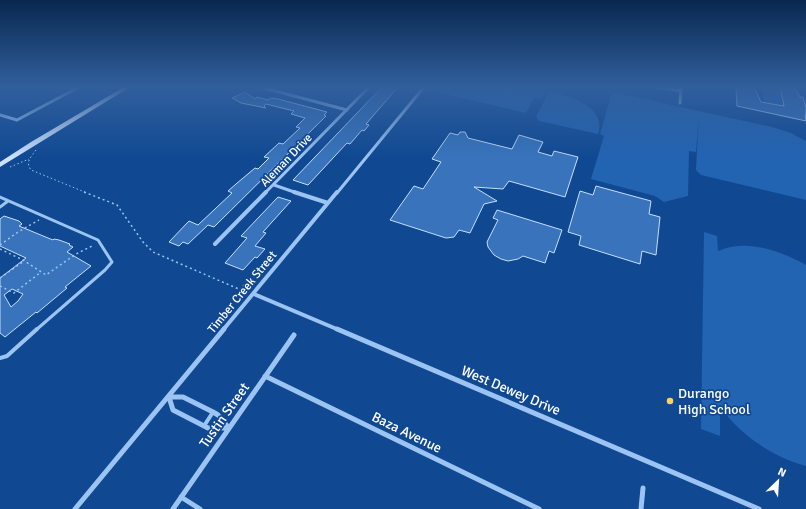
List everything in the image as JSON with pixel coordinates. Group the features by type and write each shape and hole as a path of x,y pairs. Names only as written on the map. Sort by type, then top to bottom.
{"street":[{"path":"0,115 17,120 34,111"},
{"path":"0,165 86,111"},
{"name":"Aleman Drive","path":"215,244 346,111"},
{"name":"Timber Creek Street","path":"75,509 254,294 404,111"},
{"path":"274,185 328,203"},
{"name":"West Dewey Drive","path":"254,294 759,509"},
{"name":"Tustin Street","path":"173,509 294,335"},
{"name":"Baza Avenue","path":"265,376 539,509"},
{"path":"168,397 183,397 214,412 229,428 208,428 204,426 173,410 168,397"},
{"path":"641,509 643,488"},
{"path":"182,497 200,509"}],"lane":[{"path":"0,198 99,242 111,260 109,267 9,354 0,358"},
{"path":"0,207 8,201"},
{"path":"204,426 214,412"}],"path":[{"path":"10,167 29,159 40,147"},
{"path":"29,159 28,166 33,171 118,205 143,242 155,253 241,290 248,278"},
{"path":"0,245 18,232 44,217"},
{"path":"0,249 24,260 42,271 41,272 47,274 76,254 99,242"},
{"path":"0,278 24,260"},
{"path":"0,286 14,294 41,272"}],"shaded area":[{"path":"517,111 527,111 526,113"},
{"path":"539,111 593,111 597,116 599,124 598,134 539,121 536,117"},
{"path":"607,111 698,111 772,127 791,133 806,141 806,200 701,175 696,170 699,113 696,152 689,151 688,196 664,202 655,196 591,179 604,136 600,134"},
{"path":"704,232 717,236 718,251 729,247 752,246 775,251 806,265 806,466 781,457 758,444 747,436 720,407 720,436 701,429"}],"building":[{"path":"294,111 327,112 324,115 326,116 214,227 208,225 188,244 183,242 179,246 169,242 189,221 198,225 232,193 228,191 255,168 258,169 269,158 264,157 279,143 283,144 300,128 296,127 305,118 291,114"},
{"path":"359,111 377,111 366,124 369,125 364,131 362,130 350,144 347,143 308,185 293,180"},
{"path":"759,111 806,111 806,121"},
{"path":"460,132 465,132 468,138 512,149 519,135 543,142 538,152 552,156 554,151 578,157 565,197 509,181 503,189 474,187 497,201 484,204 470,233 459,230 454,237 446,238 390,220 414,186 423,189 441,162 432,159 450,133 458,135"},
{"path":"596,186 651,201 649,214 660,217 656,255 642,251 640,264 579,245 581,236 568,232 580,191 593,195"},
{"path":"278,197 291,201 263,232 266,233 255,246 265,249 243,270 225,263 247,238 241,236"},
{"path":"497,210 562,230 554,253 549,251 545,263 523,256 518,259 508,261 494,255 488,247 487,242 498,220 493,218"},
{"path":"4,216 19,221 22,224 19,226 53,240 59,240 70,244 69,245 73,247 67,252 91,266 65,287 67,288 37,313 36,312 5,337 0,333 0,278 26,258 0,246 0,219","holes":["12,289 23,294 11,307 4,295"]}],"place":[{"name":"Durango High School","path":"670,401"}]}
